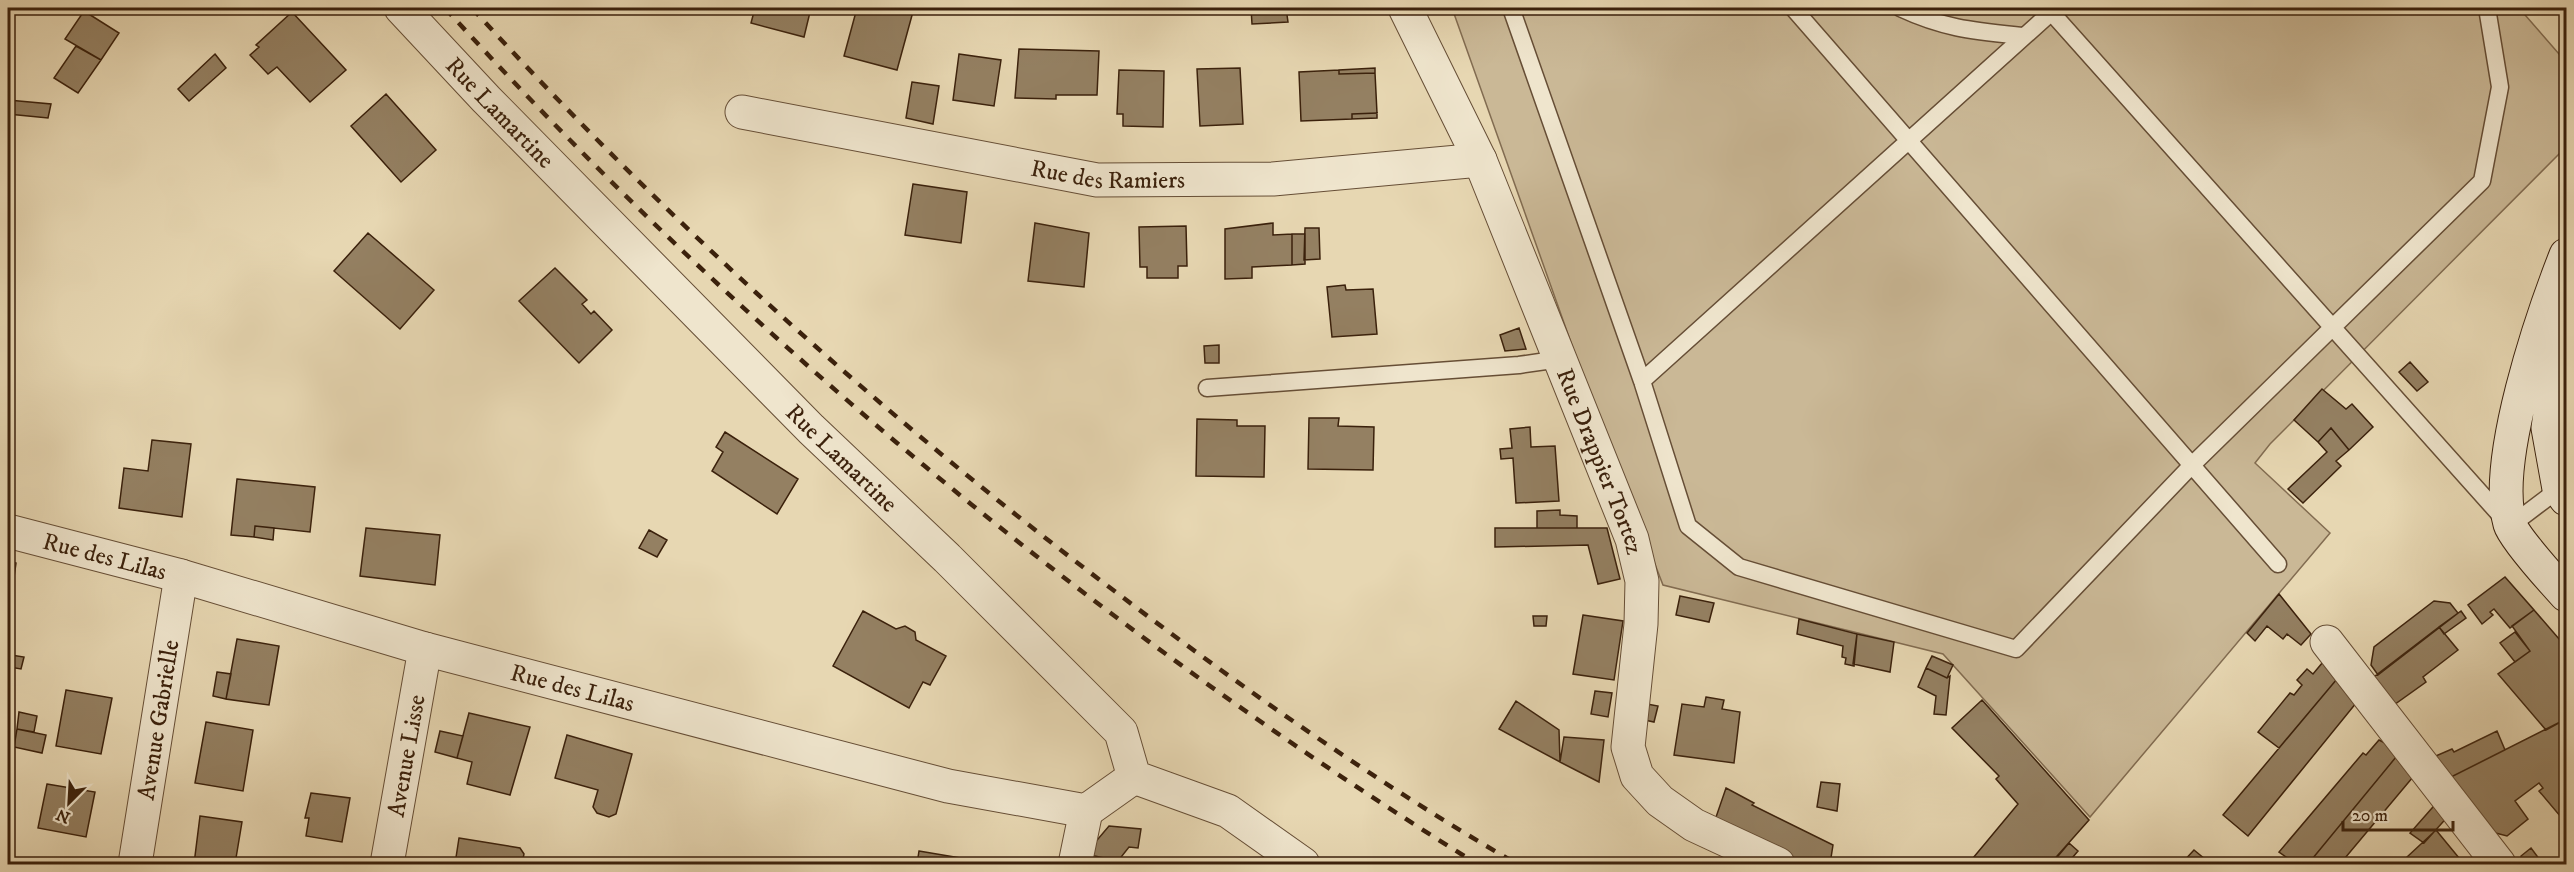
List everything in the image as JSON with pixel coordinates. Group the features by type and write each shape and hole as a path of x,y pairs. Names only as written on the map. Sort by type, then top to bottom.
{"street":[{"name":"Rue Lamartine","path":"401,8 486,99 802,420 947,558 1121,732 1134,777"},
{"name":"Rue Drappier Tortez","path":"1405,8 1480,160 1632,539 1642,581 1641,624 1628,747 1637,776 1659,801 1694,825 1778,864"},
{"name":"Rue des Ramiers","path":"742,112 1097,180 1273,179 1480,160"},
{"path":"2566,255 2546,306 2517,416 2505,477 2510,526 2566,596"},
{"path":"2563,494 2548,428 2553,392 2566,337"},
{"name":"Rue des Lilas","path":"8,531 181,576 425,649 948,786 1086,811"},
{"name":"Avenue Gabrielle","path":"135,864 181,576"},
{"path":"2327,642 2499,864"},
{"name":"Avenue Lisse","path":"387,864 425,649"},
{"path":"1075,864 1086,811 1134,777 1228,812 1303,864"}],"lane":[{"path":"1511,8 1642,381 1688,526 1739,567 2016,649 2192,465 2482,182 2500,87 2487,8"},
{"path":"1793,8 2278,564"},
{"path":"1900,8 1932,23 1958,29 2023,36"},
{"path":"1642,381 2054,10 2510,526 2563,494"},
{"path":"1207,388 1519,365 1560,359"}],"shaded area":[{"path":"1452,8 2519,8 2566,62 2566,147 2270,444 2255,463 2330,533 2090,817 1943,654 1663,585 1590,396"}],"building":[{"path":"755,8 811,8 804,37 751,23"},
{"path":"857,8 914,8 897,70 844,56"},
{"path":"1251,8 1286,8 1288,22 1252,24"},
{"path":"84,11 119,33 101,60 65,39"},
{"path":"292,12 346,70 310,102 277,67 268,74 250,55 259,47 256,45"},
{"path":"76,46 101,60 78,93 54,78"},
{"path":"1019,49 1099,51 1097,95 1056,95 1056,99 1015,98"},
{"path":"215,54 226,68 189,101 178,89"},
{"path":"959,54 1001,60 994,106 953,100"},
{"path":"1240,68 1243,124 1200,126 1197,69"},
{"path":"1375,68 1375,73 1339,74 1339,70"},
{"path":"1119,70 1164,71 1163,127 1123,126 1123,114 1117,114"},
{"path":"1339,70 1339,74 1375,73 1377,113 1352,114 1352,119 1301,121 1299,72"},
{"path":"912,82 939,86 933,124 906,118"},
{"path":"386,94 436,150 401,182 351,126"},
{"path":"8,100 51,104 48,118 8,114"},
{"path":"1377,113 1377,118 1352,119 1352,114"},
{"path":"913,184 967,192 961,243 905,235"},
{"path":"1035,223 1089,233 1084,287 1028,281"},
{"path":"1273,223 1273,235 1292,234 1292,265 1252,267 1252,278 1225,279 1225,229"},
{"path":"1186,226 1187,266 1178,266 1178,278 1147,278 1147,267 1140,267 1139,227"},
{"path":"1305,228 1319,228 1320,259 1304,260"},
{"path":"368,233 434,290 400,329 334,271"},
{"path":"1292,234 1305,234 1305,264 1292,265"},
{"path":"555,268 587,300 582,304 591,314 594,311 612,330 579,363 519,301"},
{"path":"1345,285 1346,290 1373,289 1377,334 1332,337 1327,287"},
{"path":"1519,328 1526,349 1505,351 1500,335"},
{"path":"1219,345 1219,363 1205,363 1204,346"},
{"path":"2410,362 2428,382 2417,391 2399,372"},
{"path":"2322,389 2346,409 2352,404 2373,427 2349,450 2331,428 2318,442 2294,420"},
{"path":"1309,418 1339,418 1338,426 1374,427 1373,470 1308,469"},
{"path":"1197,419 1237,420 1237,426 1265,426 1264,477 1196,476"},
{"path":"1530,427 1531,447 1555,446 1559,501 1516,503 1513,458 1501,459 1500,449 1512,448 1510,429"},
{"path":"2331,428 2349,450 2336,461 2341,466 2303,503 2288,489 2327,452 2318,442"},
{"path":"725,432 798,479 777,514 712,471 723,452 716,447"},
{"path":"152,440 191,444 182,517 119,508 124,468 148,471"},
{"path":"237,479 315,487 310,532 255,526 254,537 231,535"},
{"path":"1560,510 1560,515 1577,516 1577,528 1537,528 1537,511"},
{"path":"255,526 274,528 273,540 254,537"},
{"path":"366,528 440,535 435,585 360,576"},
{"path":"1495,528 1607,528 1620,579 1598,584 1588,545 1495,547"},
{"path":"649,530 667,540 657,557 639,548"},
{"path":"8,561 16,563 8,619"},
{"path":"2505,577 2534,610 2510,628 2494,609 2490,612 2493,615 2482,624 2468,605"},
{"path":"2279,594 2311,634 2301,645 2287,634 2283,639 2267,626 2255,641 2247,633"},
{"path":"1680,596 1714,603 1709,622 1676,615"},
{"path":"2434,601 2450,603 2458,613 2378,675 2371,665 2374,647"},
{"path":"2534,610 2566,647 2566,719 2546,730 2498,674 2530,651 2512,626"},
{"path":"863,611 896,629 905,626 915,632 916,640 946,656 930,685 923,682 909,708 833,666"},
{"path":"2461,611 2466,618 2444,634 2439,627"},
{"path":"1583,615 1623,621 1614,680 1573,674"},
{"path":"1533,616 1547,616 1546,626 1534,626"},
{"path":"1799,619 1857,634 1854,666 1845,664 1846,658 1842,657 1843,646 1797,634"},
{"path":"2439,627 2458,650 2423,677 2426,682 2391,707 2370,680"},
{"path":"2515,632 2530,651 2515,662 2500,643"},
{"path":"1857,634 1894,642 1890,672 1853,664"},
{"path":"237,639 279,646 269,705 226,699"},
{"path":"11,655 24,657 21,669 9,667"},
{"path":"1932,656 1953,665 1947,678 1926,668"},
{"path":"2328,656 2342,673 2279,748 2258,732 2290,693 2294,695 2302,685 2297,680 2307,669 2313,674"},
{"path":"1926,668 1947,678 1950,676 1946,715 1934,714 1936,696 1918,687"},
{"path":"217,672 231,674 226,699 213,696"},
{"path":"2342,673 2361,697 2248,836 2223,815"},
{"path":"66,690 112,698 101,754 56,746"},
{"path":"1595,691 1612,693 1608,717 1591,714"},
{"path":"1706,697 1724,700 1722,709 1740,712 1734,763 1674,755 1682,704 1704,707"},
{"path":"1982,700 2089,820 2050,864 1968,864 2018,804 1996,779 1999,776 1952,728"},
{"path":"1516,701 1559,730 1560,762 1499,729"},
{"path":"1647,704 1658,706 1654,722 1640,719"},
{"path":"19,712 37,716 34,732 17,729"},
{"path":"469,713 530,727 510,795 467,784 472,762 457,758"},
{"path":"2566,719 2566,823 2539,791 2543,788 2539,783 2515,801 2528,819 2507,836 2488,831 2447,779"},
{"path":"206,722 253,730 243,791 195,783"},
{"path":"17,729 46,735 42,753 14,747"},
{"path":"440,731 463,736 457,758 435,752"},
{"path":"2497,731 2505,750 2447,779 2431,758 2452,749 2454,752"},
{"path":"567,735 632,754 616,814 609,817 597,813 593,807 598,790 555,778"},
{"path":"1564,737 1604,740 1599,782 1560,762"},
{"path":"2379,740 2401,751 2308,864 2296,864 2279,852 2363,753 2366,755"},
{"path":"2401,751 2418,771 2340,864 2308,864"},
{"path":"1821,782 1840,784 1837,811 1817,807"},
{"path":"47,784 95,792 86,837 38,828"},
{"path":"1726,788 1754,803 1752,805 1833,845 1830,864 1804,864 1715,820"},
{"path":"311,793 350,798 342,842 306,836 309,818 305,818"},
{"path":"2440,799 2451,813 2424,843 2410,833"},
{"path":"200,816 242,822 236,858 257,860 256,864 194,864"},
{"path":"1109,826 1141,829 1138,848 1129,847 1118,861 1090,855 1092,846"},
{"path":"2436,830 2464,864 2413,864 2407,857"},
{"path":"459,838 520,848 524,854 522,864 455,864"},
{"path":"2069,843 2078,851 2067,864 2053,862"},
{"path":"2531,848 2543,864 2521,864 2521,856"},
{"path":"2194,850 2211,864 2181,864"},
{"path":"919,851 996,864 917,864"}],"railway":[{"path":"445,8 560,130 680,248 804,362 931,472 1063,577 1197,677 1336,773 1477,864"},
{"path":"472,8 622,165 701,241 862,387 946,458 1117,593 1263,700 1413,801 1517,864"}]}
